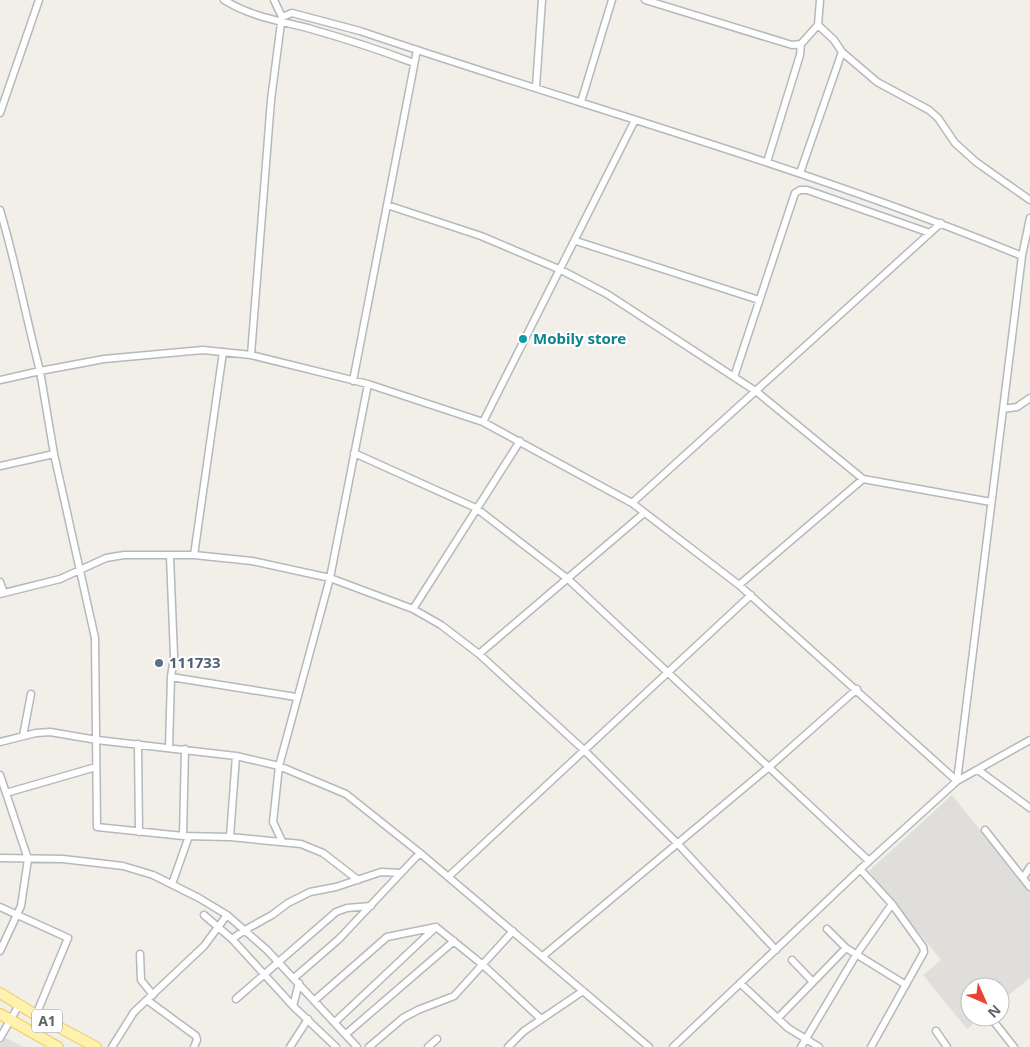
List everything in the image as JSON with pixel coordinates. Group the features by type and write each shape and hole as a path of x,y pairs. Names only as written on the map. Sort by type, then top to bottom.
{"main road":[{"name":"A1","path":"0,993 36,1015 96,1047"},
{"name":"A1","path":"0,1014 58,1047"}],"street":[{"path":"0,113 39,0"},
{"path":"224,0 246,12 282,20 357,42 414,63"},
{"path":"251,355 271,100 282,20 274,0"},
{"path":"536,87 542,0"},
{"path":"581,102 612,0"},
{"path":"645,0 792,45 801,44"},
{"path":"767,162 800,56 801,44 818,25 820,0"},
{"path":"282,20 296,13 360,31 536,87 800,173 941,223 1022,256"},
{"path":"818,25 834,40 842,52 886,89 929,110 938,118 955,142 976,162 1030,200"},
{"path":"357,42 360,31"},
{"path":"353,381 417,50"},
{"path":"800,173 842,52"},
{"path":"483,422 576,242 635,120"},
{"path":"734,377 791,200 800,190 807,190 930,233"},
{"path":"386,205 481,236 561,270 615,298 757,392 863,479 991,502"},
{"path":"0,210 12,251 19,290 40,371 54,454 95,638 97,827 186,836 230,837 301,844 323,853 358,880"},
{"path":"957,781 1022,256 1030,218"},
{"path":"632,504 941,223"},
{"path":"576,242 759,300"},
{"path":"0,380 104,359 203,350 251,355 368,384 483,422 632,504 739,585 858,689 957,781"},
{"path":"194,554 223,352"},
{"path":"282,841 273,822 278,766 330,578 368,384"},
{"path":"1003,409 1017,407 1030,398"},
{"path":"413,609 520,441"},
{"path":"354,453 476,508 568,579 869,861"},
{"path":"0,466 54,454"},
{"path":"739,585 863,479"},
{"path":"479,654 643,514"},
{"path":"0,582 2,594 60,579 94,561 124,555 170,556 194,554 252,561 330,578 413,609 441,625 479,654 584,750 677,842 776,950"},
{"path":"170,556 174,656 171,677 170,748"},
{"path":"448,877 751,595"},
{"path":"171,677 296,697"},
{"path":"542,956 769,767 858,689"},
{"path":"23,736 30,694"},
{"path":"0,742 50,732 97,740 236,756 278,766 346,794 420,853 649,1047"},
{"path":"673,1047 860,869 957,781 1030,740"},
{"path":"138,744 139,832"},
{"path":"172,884 186,836 185,749"},
{"path":"230,837 236,756"},
{"path":"6,793 96,767"},
{"path":"978,770 1030,808"},
{"path":"0,774 28,859 17,916 0,951"},
{"path":"985,830 1030,887"},
{"path":"293,1006 296,980 339,939 420,853"},
{"path":"0,858 63,859 123,866 153,875 199,898 227,915 280,963 357,1047"},
{"path":"1023,878 1030,867"},
{"path":"860,869 892,904 923,947 922,958 870,1047"},
{"path":"232,939 299,896 381,872 401,873"},
{"path":"801,1047 856,955 892,904"},
{"path":"236,999 280,963 319,925 336,912 347,908 371,906"},
{"path":"0,907 68,938 36,1015"},
{"path":"204,915 232,939 293,1006 336,1047"},
{"path":"112,1047 130,1017 204,946 227,915"},
{"path":"315,1000 387,937 436,927 484,965 542,1018"},
{"path":"335,1022 436,927"},
{"path":"827,929 856,955 906,984"},
{"path":"369,1047 403,1018 454,996 513,931"},
{"path":"346,1034 454,941"},
{"path":"778,1018 846,948"},
{"path":"140,954 141,980 153,995"},
{"path":"792,960 813,982"},
{"path":"740,983 788,1028 819,1047"},
{"path":"508,1047 524,1031 584,991"},
{"path":"147,1000 196,1036 197,1040 194,1047"},
{"path":"0,1038 19,1005"},
{"path":"290,1047 308,1019"},
{"path":"997,1027 1011,1046"},
{"path":"936,1030 947,1047"},
{"path":"428,1047 437,1039"}],"shaded area":[{"path":"952,795 1030,892 1030,978 1010,994 1010,977 960,977 960,1020 923,975 941,960 869,871"},
{"path":"1,1036 24,1047 0,1047"}],"place":[{"name":"Mobily store","path":"523,339"},
{"name":"111733","path":"159,663"}]}
